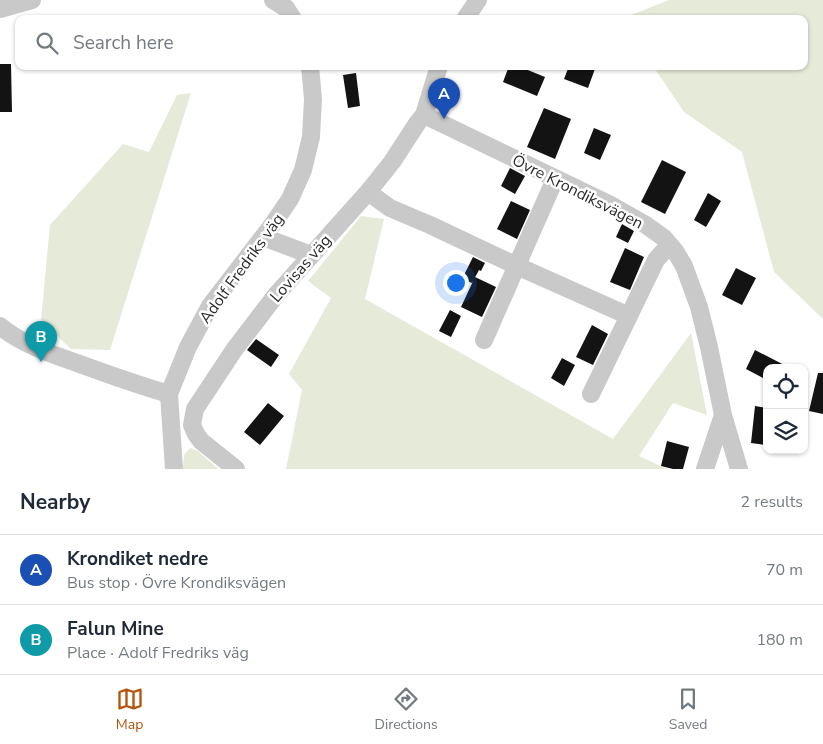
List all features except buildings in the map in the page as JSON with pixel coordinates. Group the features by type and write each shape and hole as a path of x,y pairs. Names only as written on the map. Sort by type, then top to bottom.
{"street":[{"path":"0,9 32,0"},
{"path":"273,0 286,8 290,15"},
{"path":"468,15 478,0"},
{"name":"Adolf Fredriks väg","path":"174,469 169,394 188,347 210,306 290,199 303,170 311,137 313,99 310,70"},
{"path":"424,115 438,70"},
{"name":"Övre Krondiksvägen","path":"424,115 609,204 646,225 664,238 684,266 691,284 709,347 723,415 739,469"},
{"name":"Lovisas väg","path":"236,469 196,434 192,425 194,409 234,350 276,295 368,192 392,162 424,115"},
{"path":"484,340 555,179"},
{"path":"368,192 390,208 629,316"},
{"path":"263,237 311,255"},
{"path":"592,394 656,260 669,244"},
{"path":"0,326 7,333 48,353 123,380 169,394"},
{"path":"705,469 723,415"}],"green space":[{"path":"669,0 823,0 823,319 774,272 742,152 684,112 656,70 808,70 808,15 631,15"},
{"path":"191,93 110,350 71,349 41,320 50,225 123,144 149,152 177,95"},
{"path":"361,216 384,219 365,299 613,439 691,333 707,415 673,403 639,456 667,469 286,469 302,390 289,374 331,298 308,281"},
{"path":"190,448 198,451 218,469 183,469 184,455"}],"place":[{"name":"Krondiket nedre","path":"444,119"},
{"name":"Falun Mine","path":"41,362"}]}
